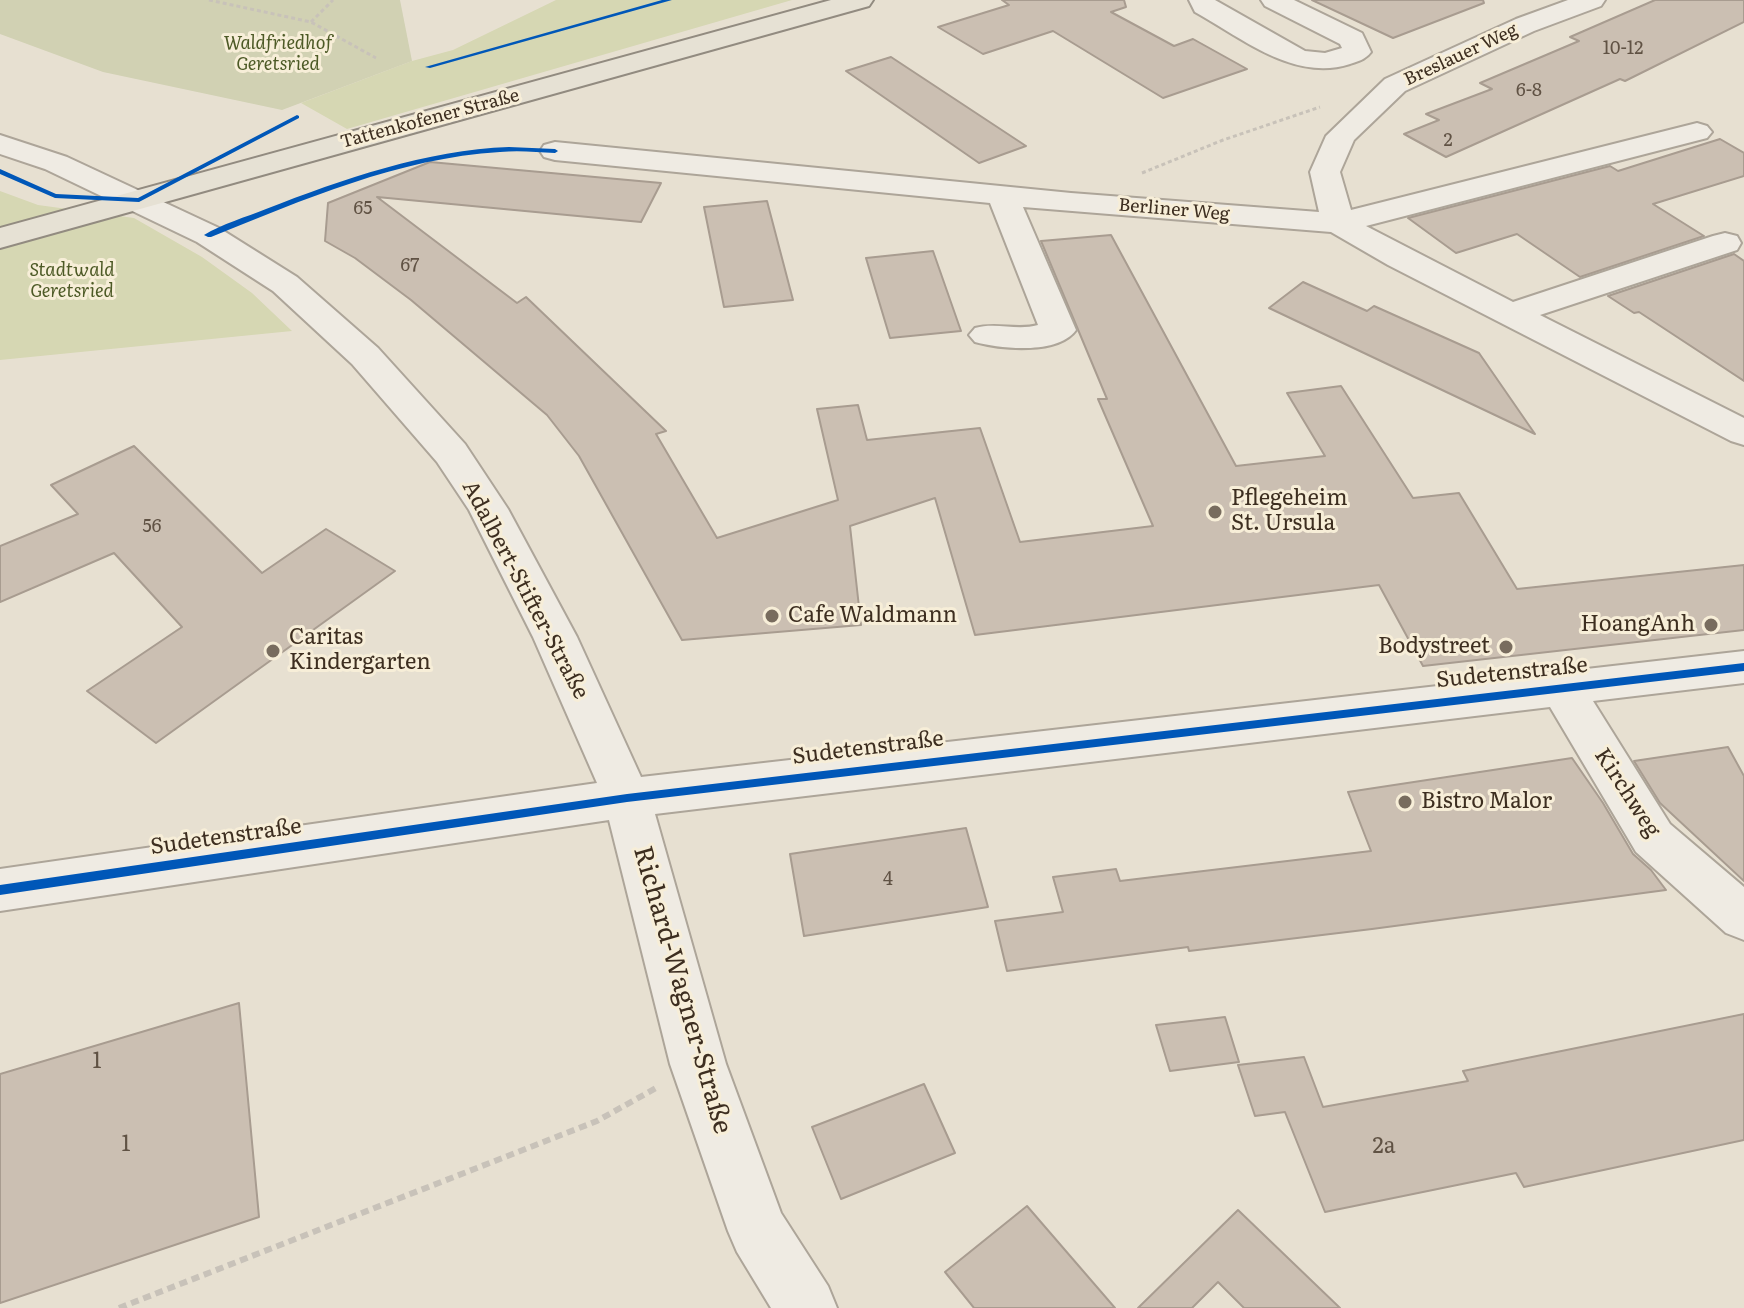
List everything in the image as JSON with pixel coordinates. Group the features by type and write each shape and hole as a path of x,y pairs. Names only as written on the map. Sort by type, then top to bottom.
{"main road":[{"name":"Tattenkofener Straße","path":"0,238 860,0"}],"street":[{"path":"1202,0 1204,6 1298,58 1327,62 1357,52 1352,39 1274,0"},
{"name":"Breslauer Weg","path":"1338,223 1325,172 1341,136 1395,85 1576,2"},
{"path":"1341,57 1395,85"},
{"path":"1338,223 1697,132"},
{"name":"Adalbert-Stifter-Straße","path":"0,144 56,163 208,235 285,284 365,356 451,453 488,509 555,637 627,798"},
{"name":"Berliner Weg","path":"555,151 1002,195 1338,223 1744,433"},
{"path":"987,335 1027,339 1058,330 1002,195"},
{"path":"1510,314 1725,243"},
{"name":"Sudetenstraße","path":"0,890 627,798 1744,667"},
{"name":"Kirchweg","path":"1561,687 1653,838 1744,918"},
{"name":"Richard-Wagner-Straße","path":"627,798 698,1064 758,1231 806,1308"}],"path":[{"path":"209,0 311,22 376,58"},
{"path":"311,22 333,0"},
{"path":"1140,174 1223,140 1395,85"},
{"path":"119,1308 597,1121 698,1064"}],"green space":[{"name":"Waldfriedhof Geretsried","path":"0,0 400,0 412,61 282,110 103,72 0,34"},
{"path":"556,0 792,0 347,129 301,103 412,61 453,50"},
{"name":"Stadtwald Geretsried","path":"0,191 38,205 134,218 202,257 252,293 292,331 0,360"}],"building":[{"path":"1002,0 1124,0 1126,7 1111,12 1174,46 1193,39 1247,69 1163,98 1053,31 983,54 938,27 1009,5"},
{"path":"1312,0 1483,0 1484,3 1393,38"},
{"path":"1655,0 1744,0 1744,22 1625,81 1620,79 1446,157 1404,134 1439,120 1426,114 1492,89 1480,83 1579,41 1570,37"},
{"path":"891,57 1026,146 979,163 846,71"},
{"path":"1720,139 1744,153 1744,176 1653,204 1704,236 1580,277 1517,234 1456,253 1408,218 1610,166 1618,171"},
{"path":"430,162 661,183 641,222 377,197 517,303 526,297 666,431 656,434 717,538 838,500 817,409 858,405 867,440 980,428 1020,542 1153,526 1098,399 1107,399 1041,241 1111,235 1236,466 1325,456 1287,393 1341,386 1413,498 1459,493 1517,589 1744,565 1744,630 1423,666 1379,585 975,635 935,498 850,526 861,625 682,640 579,456 547,415 411,300 355,258 325,241 328,203"},
{"path":"767,201 793,300 724,307 704,207"},
{"path":"933,251 961,331 890,338 866,258"},
{"path":"1734,254 1744,261 1744,381 1639,312 1634,313 1608,296"},
{"path":"1303,282 1367,311 1374,306 1479,353 1535,434 1269,308"},
{"path":"134,446 262,573 326,529 395,571 156,743 87,691 182,627 114,553 0,602 0,546 78,514 51,485"},
{"path":"1728,747 1744,776 1744,881 1660,803 1634,761"},
{"path":"1572,758 1633,854 1651,870 1666,890 1372,929 1189,951 1188,947 1007,971 995,921 1063,912 1053,877 1116,869 1120,881 1371,851 1348,792"},
{"path":"966,828 988,907 804,936 790,854"},
{"path":"239,1003 259,1217 0,1303 0,1074"},
{"path":"1744,1014 1744,1140 1524,1187 1516,1173 1325,1212 1285,1112 1255,1116 1238,1065 1304,1057 1323,1107 1468,1081 1463,1071"},
{"path":"1225,1017 1239,1062 1170,1071 1156,1025"},
{"path":"924,1084 955,1153 841,1199 812,1127"},
{"path":"1027,1206 1115,1308 974,1308 945,1272"},
{"path":"1238,1210 1340,1308 1244,1308 1218,1282 1192,1308 1138,1308"}],"cycle path":[{"path":"428,67 669,0"},
{"path":"0,171 55,196 139,200 297,117"},
{"path":"208,235 348,182 421,162 494,150 555,151"},
{"path":"0,890 627,798 1744,667"}],"place":[{"name":"Pflegeheim St. Ursula","path":"1215,512"},
{"name":"Cafe Waldmann","path":"772,616"},
{"name":"HoangAnh","path":"1711,625"},
{"name":"Bodystreet","path":"1506,647"},
{"name":"Caritas Kindergarten","path":"273,651"},
{"name":"Bistro Malor","path":"1405,802"}]}
